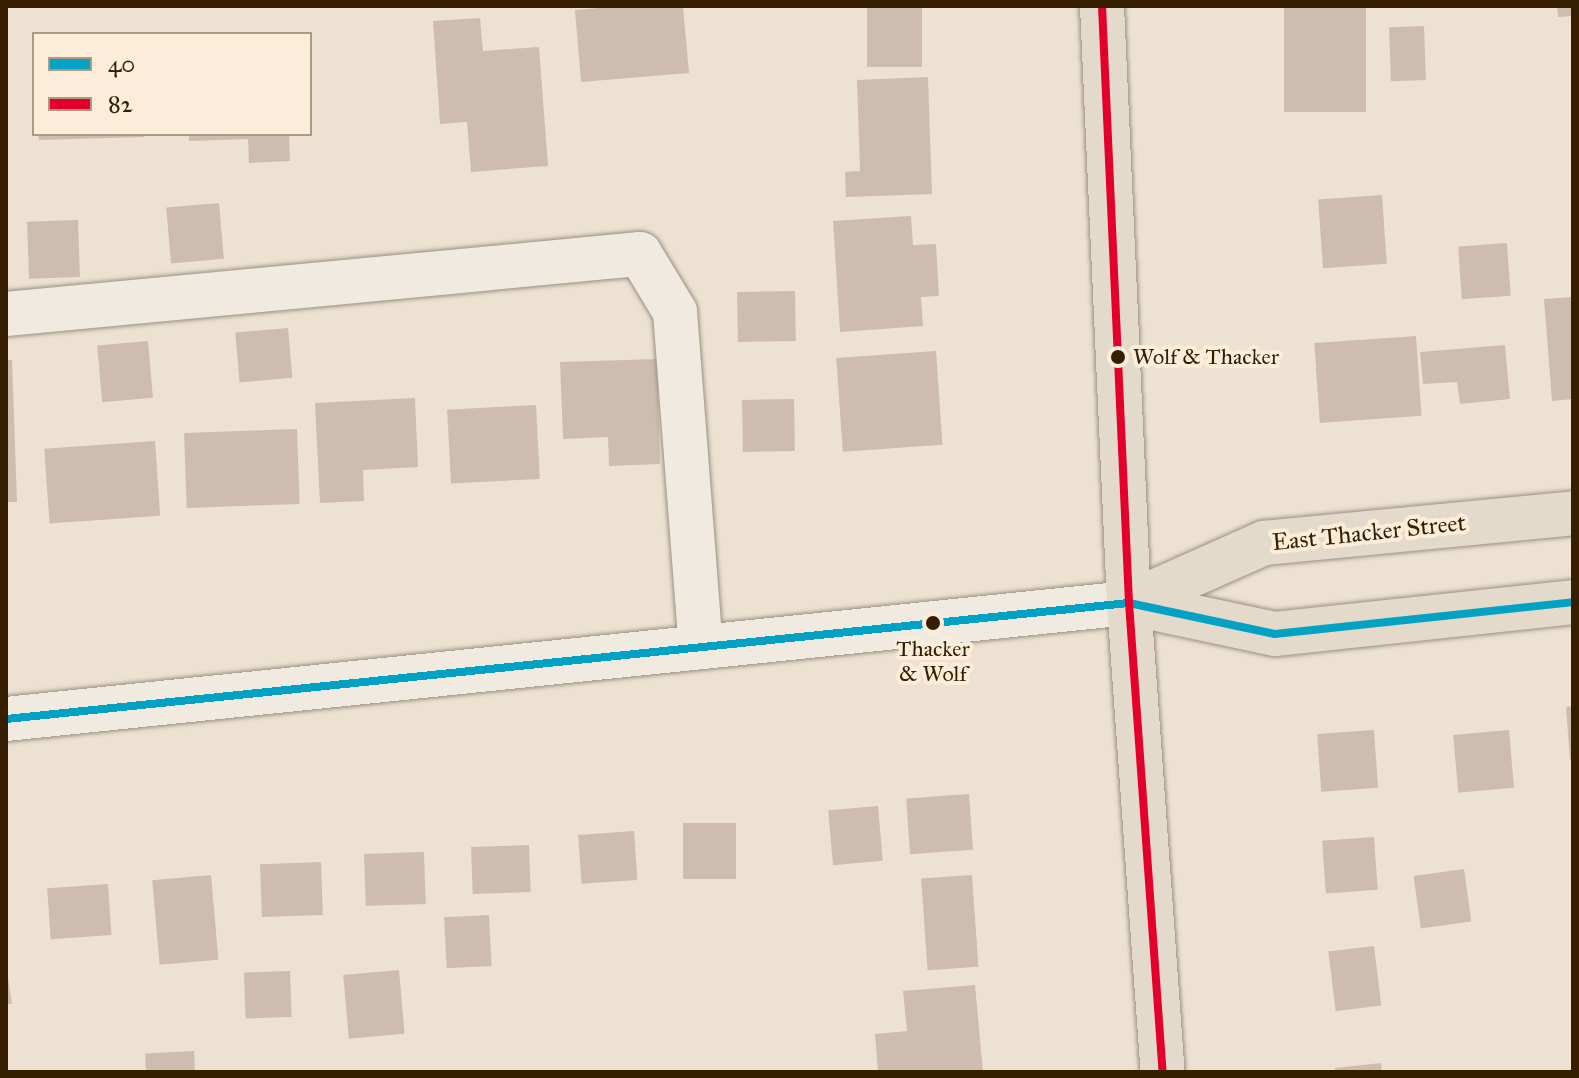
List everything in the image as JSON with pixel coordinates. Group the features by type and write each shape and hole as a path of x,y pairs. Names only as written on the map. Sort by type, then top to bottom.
{"main road":[{"path":"1102,6 1129,603 1163,1072"},
{"name":"East Thacker Street","path":"1129,603 1264,543 1573,513"},
{"name":"East Thacker Street","path":"1129,603 1275,634 1573,602"}],"street":[{"path":"6,314 640,254 675,312 701,647"},
{"name":"East Thacker Street","path":"6,719 1129,603"}],"building":[{"path":"683,6 689,73 581,82 575,10"},
{"path":"867,6 922,6 922,67 867,67"},
{"path":"1284,6 1366,6 1366,112 1284,112"},
{"path":"1557,6 1573,6 1573,16 1558,17"},
{"path":"480,18 483,51 539,47 548,166 471,172 467,122 440,124 433,21"},
{"path":"1424,26 1426,80 1391,81 1389,27"},
{"path":"928,77 932,194 846,197 845,172 860,171 857,80"},
{"path":"38,136 144,136 144,137 39,140"},
{"path":"189,136 289,136 290,161 249,163 248,139 189,141"},
{"path":"1382,195 1387,264 1323,268 1318,199"},
{"path":"219,203 224,259 171,263 166,208"},
{"path":"911,216 913,245 936,244 939,296 921,297 923,326 840,332 833,221"},
{"path":"78,220 80,277 29,279 27,222"},
{"path":"1507,243 1511,296 1462,299 1458,246"},
{"path":"795,291 796,341 738,342 737,292"},
{"path":"1573,297 1573,399 1552,401 1544,299"},
{"path":"288,328 292,378 240,382 235,333"},
{"path":"1416,336 1422,416 1320,423 1314,343"},
{"path":"148,341 153,398 102,402 97,345"},
{"path":"1505,345 1510,399 1460,404 1457,382 1423,384 1420,352"},
{"path":"936,351 943,445 843,452 836,358"},
{"path":"657,359 660,464 609,466 608,437 563,439 560,362"},
{"path":"6,360 12,360 17,502 6,502"},
{"path":"415,398 418,467 363,470 364,501 320,503 315,403"},
{"path":"794,399 795,451 743,452 742,400"},
{"path":"536,405 540,479 451,484 447,410"},
{"path":"297,429 300,504 187,508 184,433"},
{"path":"155,441 160,516 50,524 44,449"},
{"path":"1573,706 1573,760 1570,760 1566,707"},
{"path":"1374,730 1378,788 1321,792 1317,734"},
{"path":"1509,730 1514,788 1458,793 1453,735"},
{"path":"969,794 973,850 910,854 906,798"},
{"path":"878,806 883,861 833,865 828,810"},
{"path":"683,823 736,823 736,879 683,879"},
{"path":"634,831 637,880 582,884 578,835"},
{"path":"1374,837 1378,890 1326,893 1322,841"},
{"path":"529,845 531,892 473,894 471,847"},
{"path":"424,852 426,904 366,906 364,854"},
{"path":"321,862 323,915 262,917 260,864"},
{"path":"1464,869 1471,921 1421,929 1413,876"},
{"path":"211,875 218,960 160,965 152,880"},
{"path":"972,875 978,967 928,970 921,879"},
{"path":"108,884 112,935 51,939 47,888"},
{"path":"489,915 492,966 447,968 444,917"},
{"path":"1374,946 1381,1006 1336,1011 1328,952"},
{"path":"6,964 12,1004 6,1004"},
{"path":"399,970 405,1034 349,1039 343,975"},
{"path":"290,971 292,1017 246,1019 244,973"},
{"path":"975,985 983,1072 878,1072 875,1034 907,1031 903,991"},
{"path":"194,1051 195,1072 146,1072 145,1054"},
{"path":"1381,1063 1382,1072 1335,1072 1335,1068"}],"transit line":[{"name":"82","path":"1102,6 1129,603 1163,1072"},
{"name":"40","path":"6,719 1129,603 1275,634 1573,602"}],"place":[{"name":"Wolf & Thacker","path":"1118,357"},
{"name":"Thacker & Wolf","path":"933,623"}]}
